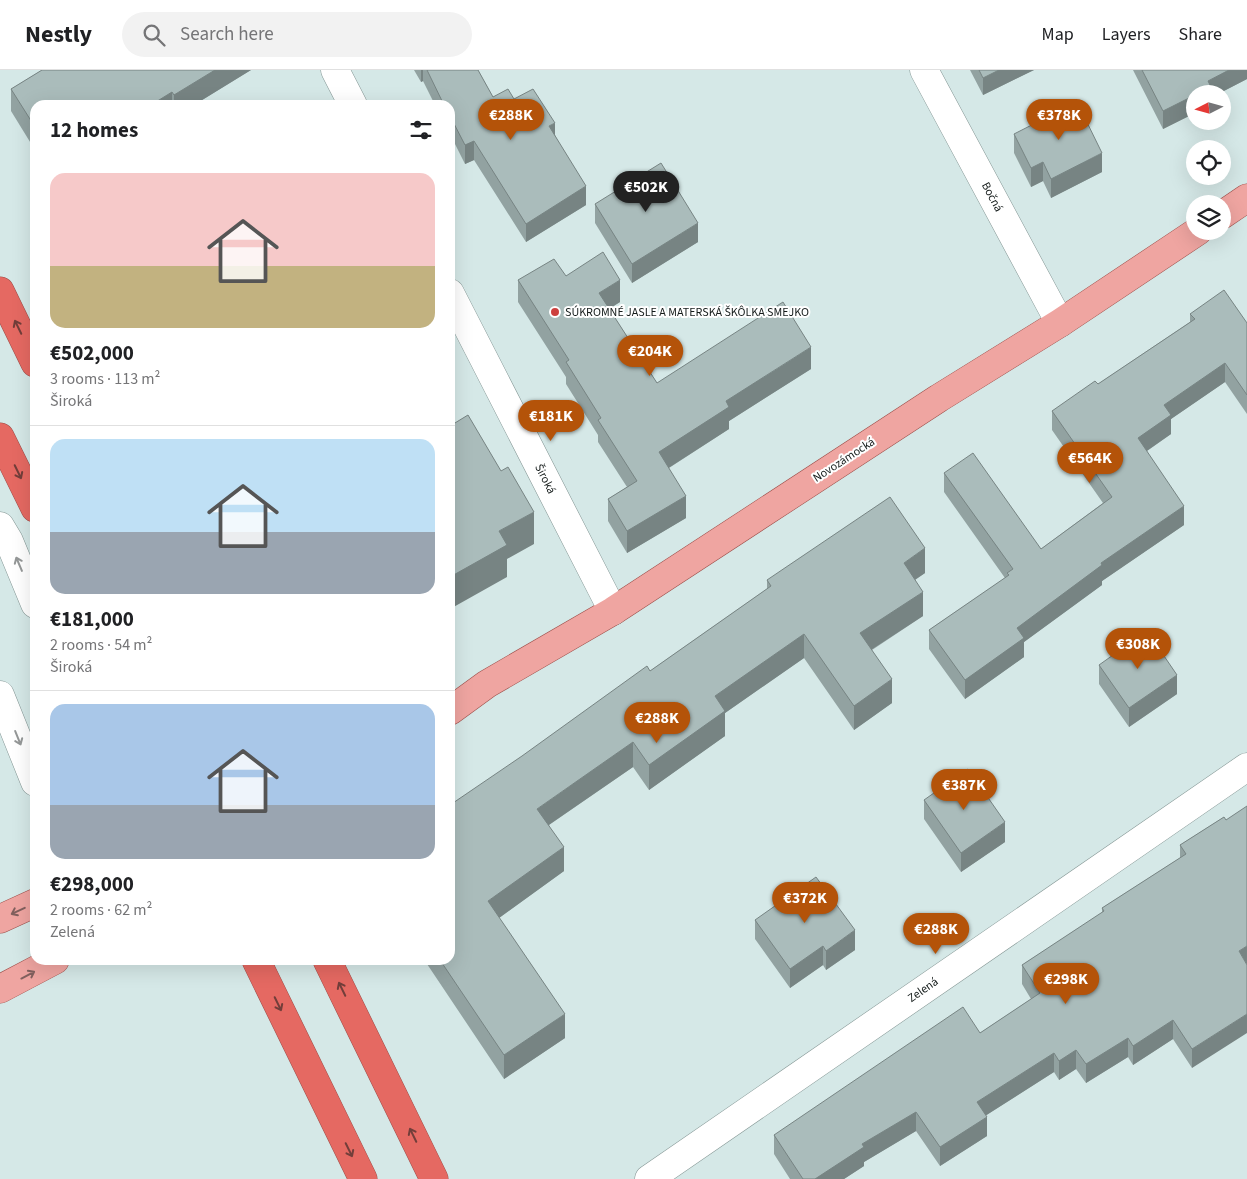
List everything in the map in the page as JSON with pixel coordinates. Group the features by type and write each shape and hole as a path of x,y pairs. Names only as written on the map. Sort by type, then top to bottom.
{"highway":[{"path":"0,291 30,353"},
{"path":"0,437 30,498"},
{"path":"258,965 363,1179"},
{"path":"330,965 434,1179"}],"main road":[{"path":"1231,209 1247,198"},
{"name":"Novozámocká","path":"455,707 487,684 613,611 939,398 1060,324 1186,239"},
{"name":"Novozámocká","path":"455,697 487,684"},
{"path":"0,919 30,905"},
{"path":"0,989 46,965"}],"street":[{"path":"335,70 350,100"},
{"name":"Bočná","path":"924,70 1060,324"},
{"name":"Široká","path":"455,303 613,611"},
{"path":"0,526 9,541 30,592"},
{"path":"0,695 30,770"},
{"name":"Zelená","path":"649,1179 1247,767"}],"building":[{"path":"42,70 215,70 174,95 172,92 159,100 30,100 30,119 11,89"},
{"path":"427,70 478,70 493,97 508,89 514,99 533,89 555,123 549,126 586,186 526,224 474,141 465,145 455,126 455,100 442,100"},
{"path":"979,70 999,70 983,78"},
{"path":"1142,70 1229,70 1208,81 1210,85 1186,85 1186,100 1163,111"},
{"path":"1077,102 1102,153 1051,179 1043,162 1031,168 1014,134"},
{"path":"661,163 698,223 632,264 595,204"},
{"path":"603,252 620,280 599,293 657,383 783,302 811,347 726,401 729,407 659,452 686,496 627,531 608,499 637,481 598,420 601,418 566,362 569,360 518,280 554,259 566,276"},
{"path":"1224,290 1247,323 1247,395 1225,363 1164,405 1171,415 1138,438 1184,506 1101,563 1102,565 1017,628 1024,638 965,680 929,630 1009,575 1007,573 1013,569 944,473 973,453 1041,549 1112,497 1052,411 1095,381 1098,384 1195,319 1190,314"},
{"path":"468,415 501,471 508,467 534,512 499,531 507,545 455,574 455,423"},
{"path":"890,497 925,548 904,563 923,592 860,633 892,679 854,706 804,634 715,696 725,711 649,765 633,742 537,809 564,847 488,901 565,1014 504,1055 443,965 455,965 455,802 647,666 650,671 771,586 767,580"},
{"path":"1147,631 1177,675 1129,708 1099,665"},
{"path":"968,769 1005,822 961,853 924,800"},
{"path":"1247,806 1247,946 1239,951 1247,965 1247,1014 1192,1049 1173,1020 1133,1046 1128,1038 1086,1064 1076,1050 1059,1061 1054,1053 977,1102 987,1117 940,1147 916,1112 862,1144 864,1147 815,1179 803,1179 774,1135 963,1007 980,1033 1040,993 1022,965 1104,911 1102,908 1186,854 1180,845 1224,817 1226,820"},
{"path":"816,877 855,930 826,951 823,946 790,969 755,920"}],"place":[{"name":"SÚKROMNÉ JASLE A MATERSKÁ ŠKÔLKA SMEJKO","path":"555,312"}]}
